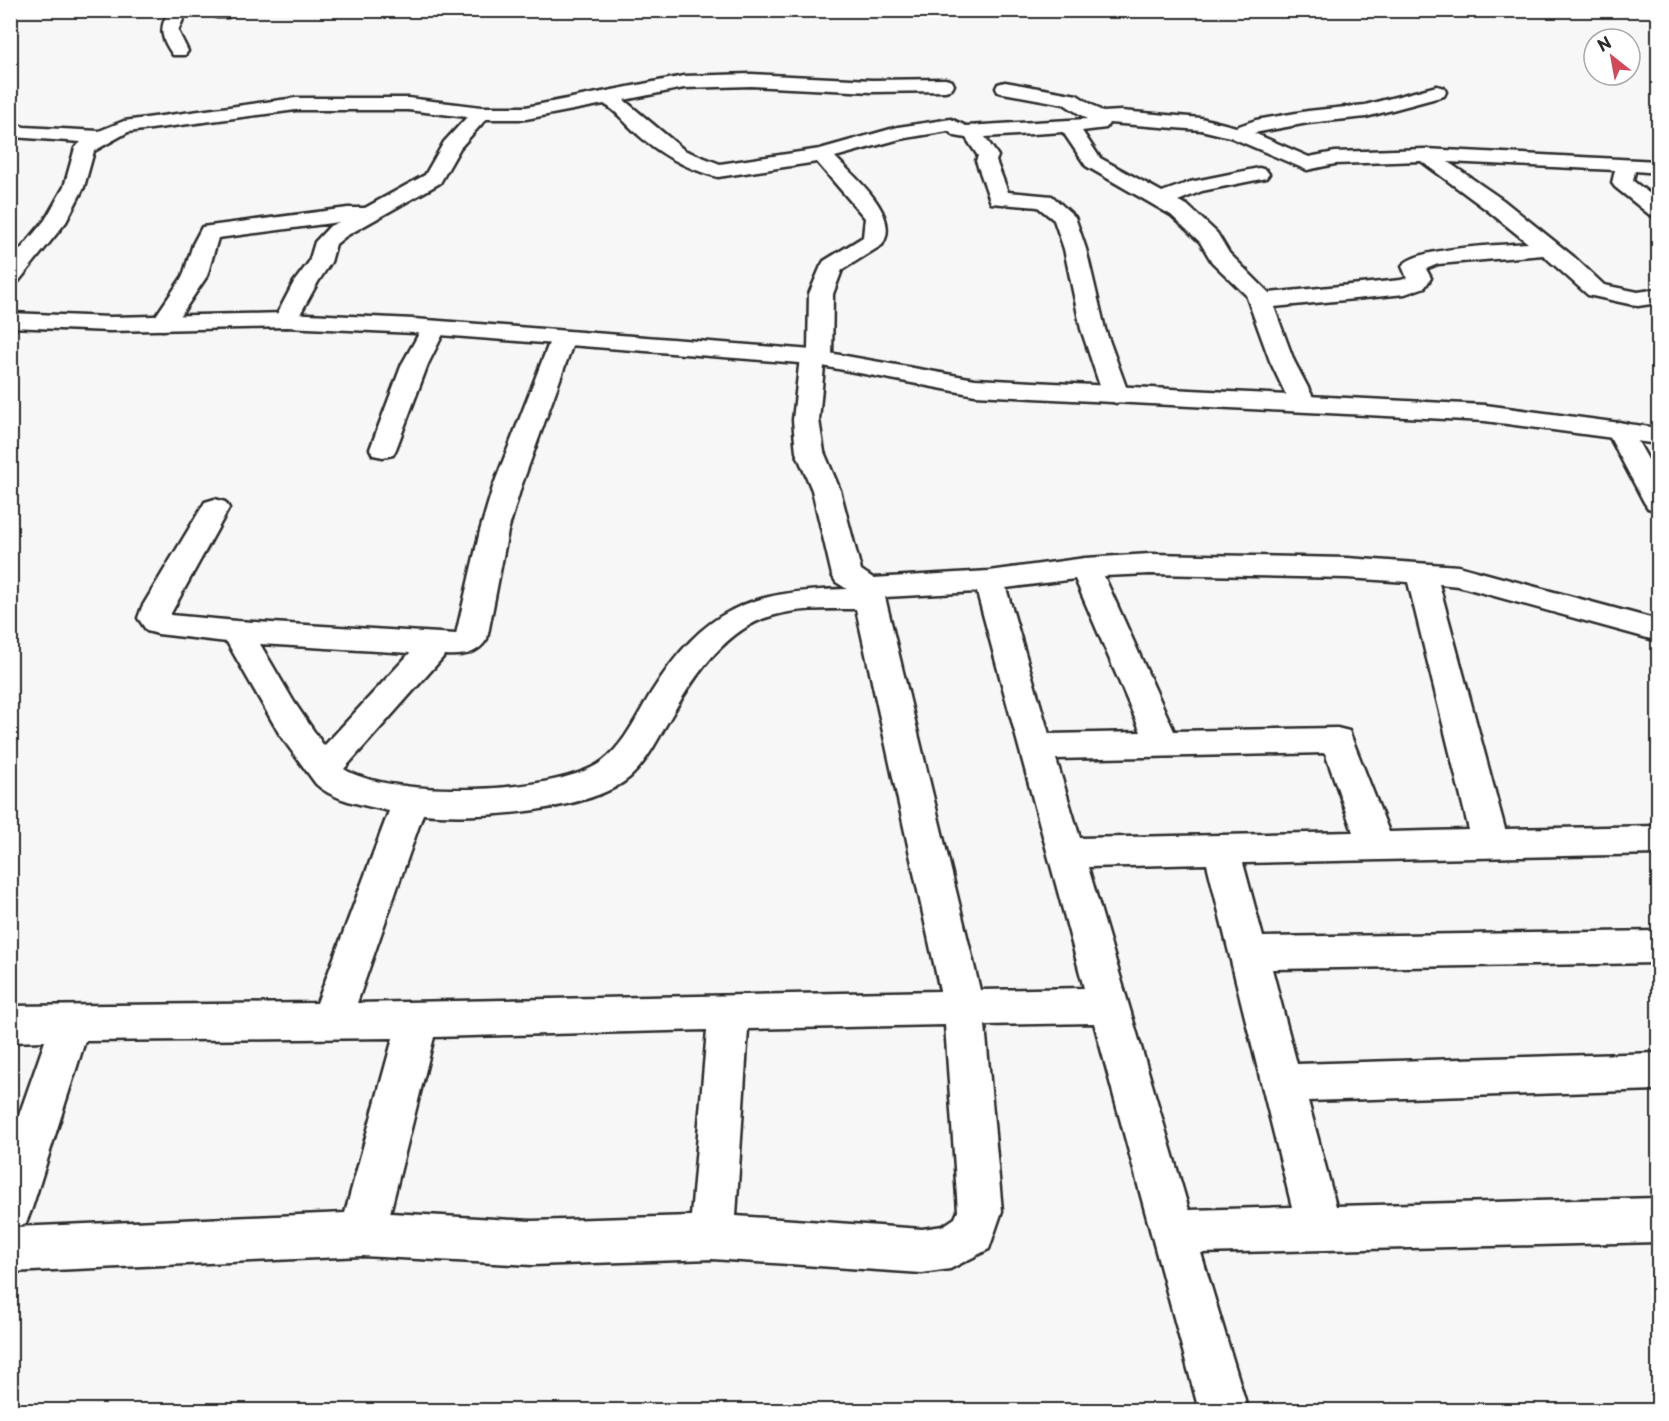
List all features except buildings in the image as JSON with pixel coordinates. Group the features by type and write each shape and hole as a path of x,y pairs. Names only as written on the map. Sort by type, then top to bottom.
{"street":[{"path":"177,47 169,33 169,24 179,10"},
{"path":"10,277 56,222 74,187 85,147 102,136 124,127 297,104 408,105 481,113 526,113 684,82 751,80 872,86 945,85"},
{"path":"1005,88 1070,99 1099,118 1157,119 1202,124 1237,134 1307,164 1335,158 1425,155 1659,167"},
{"path":"1237,134 1256,126 1308,117 1366,111 1437,92"},
{"path":"606,97 626,109 635,121 677,154 718,171 822,154 898,133 951,125 962,132 1099,124 1099,118"},
{"path":"286,320 306,282 320,262 326,242 338,231 433,180 451,146 481,113"},
{"path":"1069,126 1093,162 1179,210 1209,238 1220,257 1257,293 1282,360 1302,401"},
{"path":"10,128 20,133 102,136"},
{"path":"972,131 988,156 986,161 995,180 999,198 1044,201 1064,217 1075,249 1093,329 1116,395"},
{"path":"10,1250 362,1234 532,1243 712,1237 922,1251 950,1247 973,1233 980,1211 964,1008 868,593 847,575 826,490 810,452 806,420 816,358 820,294 831,266 874,240 884,217 867,204 822,154"},
{"path":"1425,155 1566,262 1596,290 1638,299 1659,296"},
{"path":"1626,164 1622,183 1659,210"},
{"path":"1161,200 1197,186 1259,174"},
{"path":"163,323 195,276 204,243 210,232 348,214 368,214"},
{"path":"1260,300 1405,287 1417,282 1419,278 1413,266 1434,258 1546,248"},
{"path":"10,320 110,324 286,320 434,328 816,358 975,387 1116,395 1302,401 1485,413 1659,436"},
{"path":"382,449 415,364 434,328"},
{"path":"215,508 157,607 153,618 158,624 237,632 465,644 471,639 494,531 507,487 563,338"},
{"path":"1619,430 1659,502"},
{"path":"237,632 296,734 332,779 356,791 411,799 488,802 566,793 608,776 629,758 682,669 736,619 761,608 786,603 1085,568 1150,564 1347,568 1458,576 1659,630"},
{"path":"1085,568 1163,744"},
{"path":"1422,574 1491,844"},
{"path":"988,581 1223,1410"},
{"path":"324,769 437,644"},
{"path":"1036,747 1336,740 1376,846"},
{"path":"331,1020 411,799"},
{"path":"1066,853 1659,840"},
{"path":"1221,849 1320,1229"},
{"path":"1248,953 1659,947"},
{"path":"10,1024 418,1019 1109,1005"},
{"path":"712,1237 729,1012"},
{"path":"362,1234 418,1019"},
{"path":"10,1208 71,1023"},
{"path":"1281,1083 1659,1071"},
{"path":"1172,1232 1659,1220"}]}
